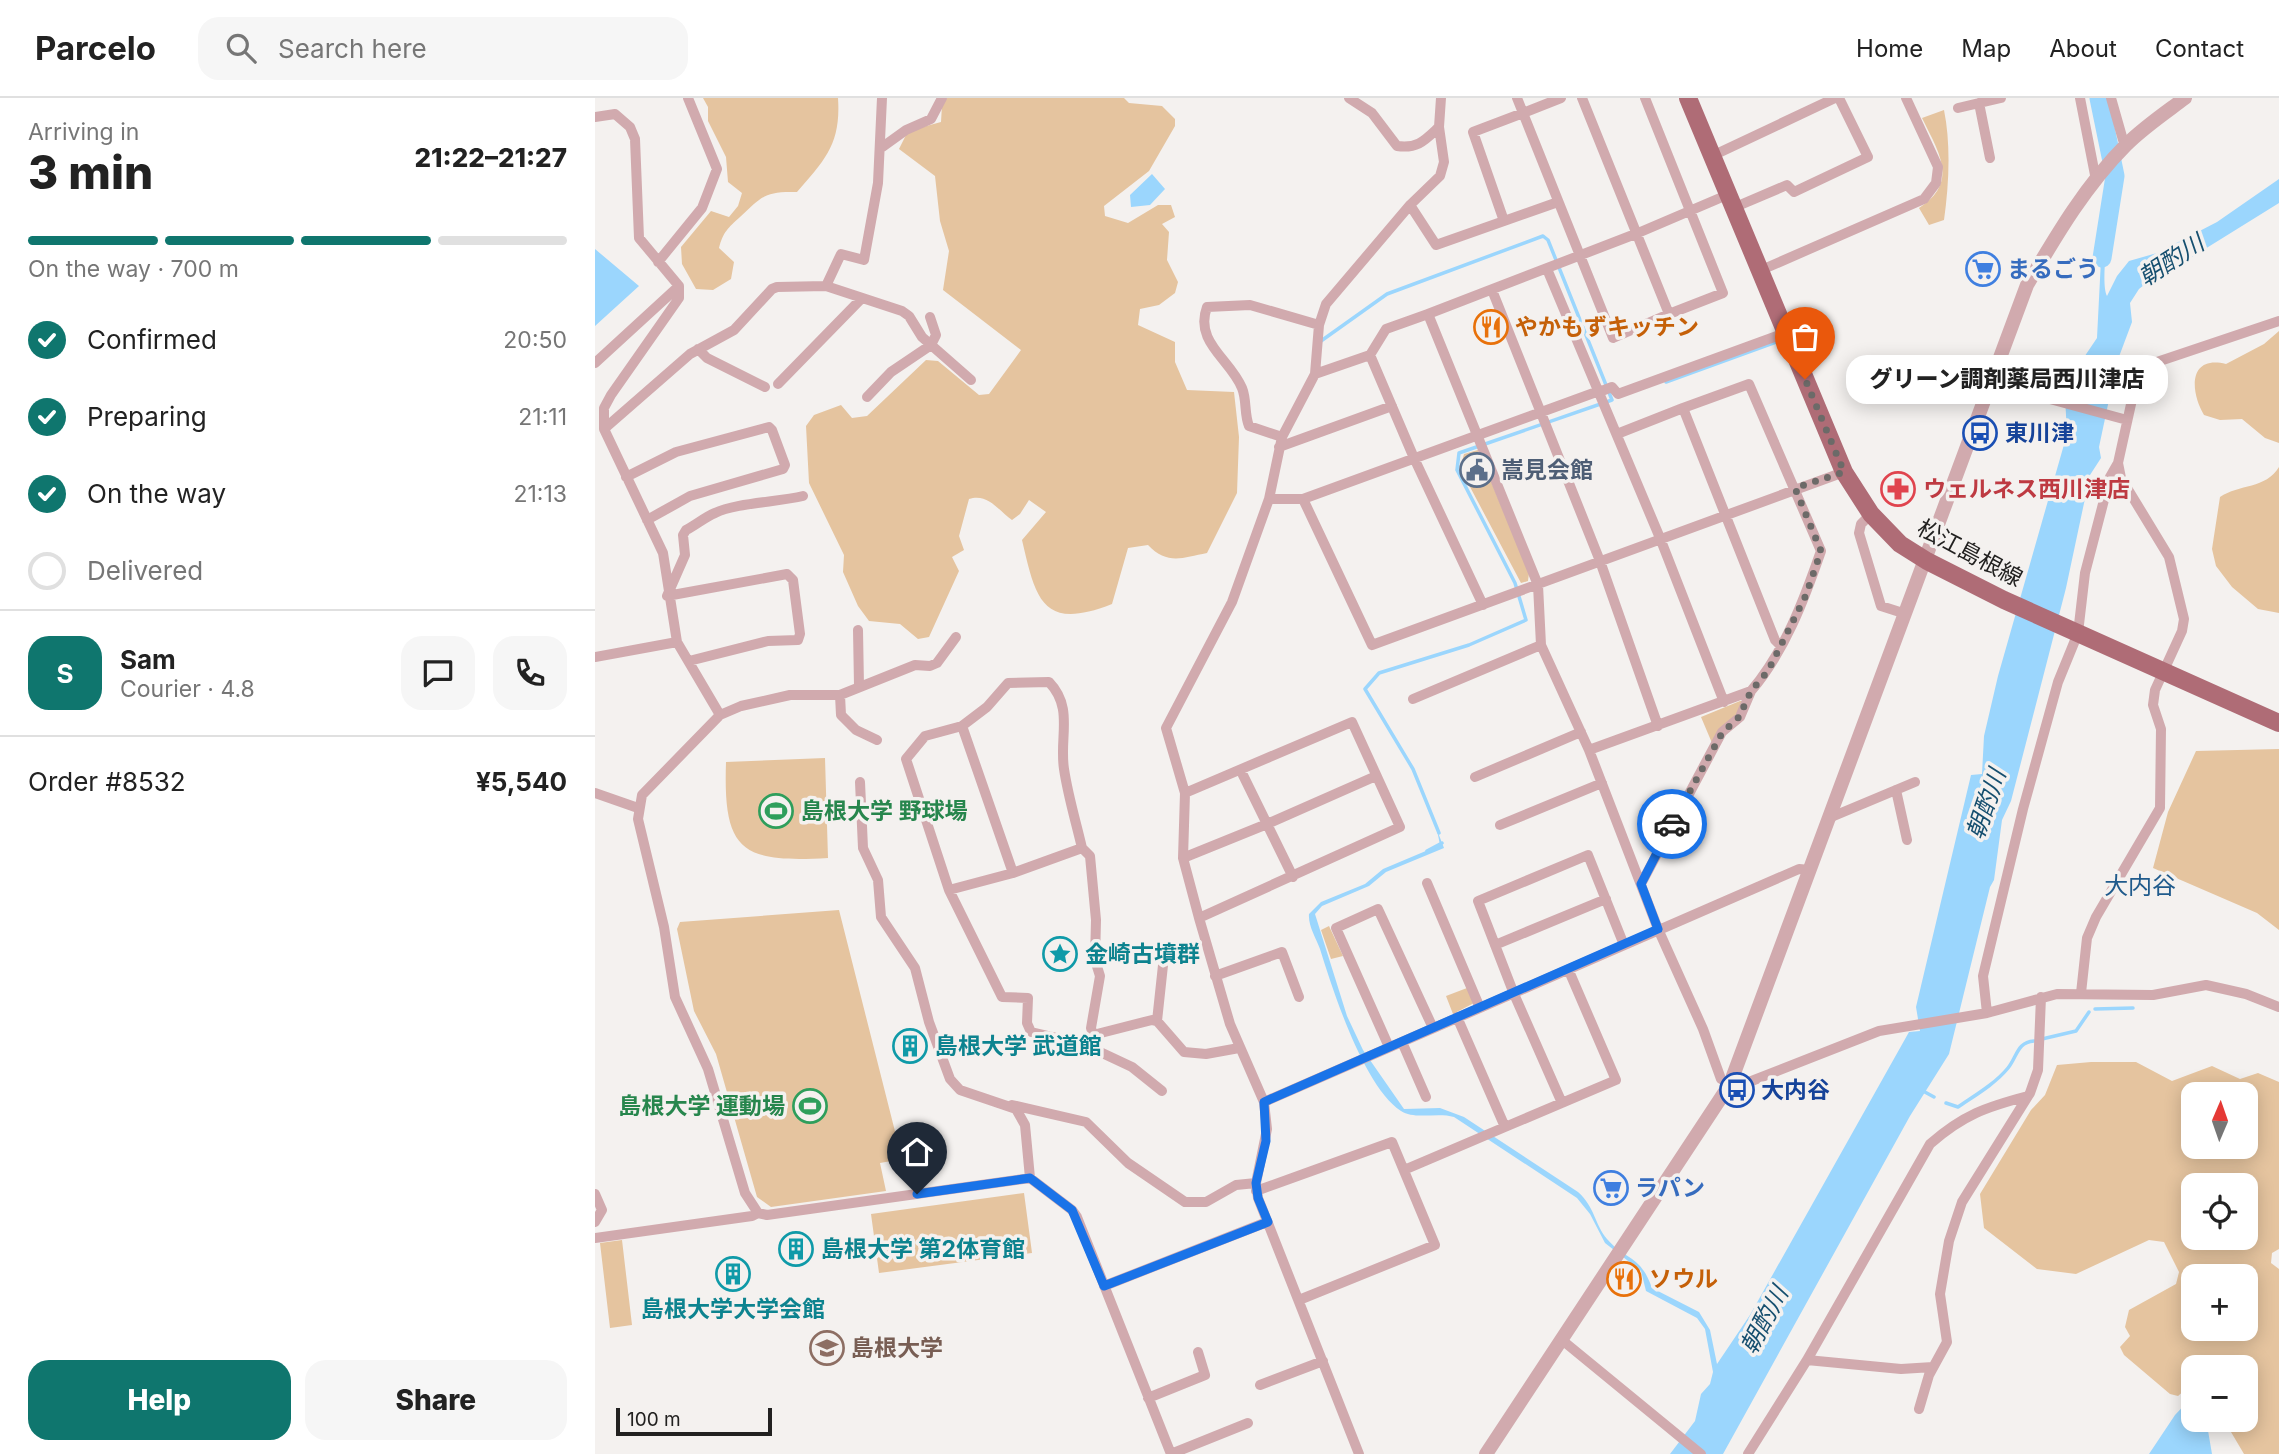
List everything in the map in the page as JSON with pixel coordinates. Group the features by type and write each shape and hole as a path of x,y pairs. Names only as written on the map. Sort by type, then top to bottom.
{"main road":[{"name":"松江島根線","path":"1688,98 1844,472 1871,514 1900,544 1927,561 2004,600 2279,723"}],"street":[{"path":"826,286 841,254 864,260 881,148 882,98"},
{"path":"881,148 906,130 931,120 942,98"},
{"path":"1349,98 1372,113 1397,146 1409,148 1421,145 1439,127"},
{"path":"1359,1454 1256,1187 1266,1141 1264,1102 1239,1048 1215,976 1183,858 1185,793 1166,728 1233,602 1269,499 1280,442 1315,374 1319,325 1326,304 1410,205 1440,176 1444,162 1439,127 1441,98"},
{"path":"1517,98 1613,338 1723,293 1645,98"},
{"path":"1504,221 1473,132 1561,98"},
{"path":"1582,98 1669,314"},
{"path":"1315,374 1370,355 1386,329 1581,256 1691,211 1787,185 1794,192 1868,157 1837,98 1712,156"},
{"path":"1759,271 1924,199 1936,183 1938,167 1906,98"},
{"path":"1958,108 2001,98"},
{"path":"2080,98 2099,176"},
{"path":"2111,98 2123,144"},
{"path":"1486,1454 1730,1084 1927,561 2027,285 2071,212 2123,144 2185,98"},
{"path":"658,262 702,208 717,169 688,100"},
{"path":"1979,103 1990,158"},
{"path":"595,117 615,114 629,127 635,139 639,238 679,286 679,298 604,408 604,429 665,561 667,596 677,642 720,715"},
{"path":"1410,205 1436,245 1558,202"},
{"path":"1547,269 1603,394 1724,702"},
{"path":"595,363 679,286"},
{"path":"604,429 698,349 734,330 772,289 826,286 909,316 931,345 971,380"},
{"path":"1492,290 1600,561 1658,726"},
{"path":"778,384 862,298"},
{"path":"1319,325 1250,305 1207,307 1203,331 1240,384 1249,426 1280,442 1392,406"},
{"path":"1429,314 1538,585 1541,645 1589,750 1658,929 1703,1029 1721,1079 1730,1084 1749,1082 1889,1029 1981,1014 2041,997 2081,993 2153,995 2206,985 2246,993 2279,1007"},
{"path":"867,397 891,372 931,345 936,335 930,317"},
{"path":"2081,993 2087,938 2096,917 2160,808 2161,729 2153,705 2164,671 2182,631 2184,619 2169,557 2121,478 2118,463 2123,419 2141,369 2279,321"},
{"path":"1269,499 1303,499 1414,458 1480,442 1603,394 1618,394 1785,333"},
{"path":"698,349 707,358 765,387"},
{"path":"1370,355 1414,458 1483,605"},
{"path":"1991,383 2123,419"},
{"path":"1617,434 1749,384 1821,551 1806,595 1768,671 1751,691 1739,717 1717,741 1641,884"},
{"path":"1683,408 1728,513 1775,640 1781,646"},
{"path":"626,477 676,452 769,427 772,430 785,465 783,469 690,496 647,520"},
{"path":"1981,1014 1983,975 2017,835 2073,631 2110,477 2118,463"},
{"path":"1303,499 1372,645 1844,472"},
{"path":"667,596 685,555 683,535 686,530 716,512 733,507 768,504 803,496"},
{"path":"1871,514 1861,524 1859,533 1881,606 1906,614"},
{"path":"667,596 787,574 793,580 800,634 798,640 768,641 689,662"},
{"path":"858,629 859,686"},
{"path":"758,1213 745,1193 708,1069 675,997 664,927 638,808 642,795 720,715 741,706 790,695 840,695 915,665 930,666 937,663 955,637"},
{"path":"595,657 677,642"},
{"path":"1413,699 1541,645"},
{"path":"1093,1035 1091,1028 1100,976 1095,960 1096,920 1090,856 1082,848 1064,767 1066,714 1059,693 1049,682 1009,683 987,707 962,726 925,736 906,760 949,890 1002,998 1028,998 1027,1023 1031,1032 1083,1044 1132,1067 1162,1091"},
{"path":"1589,750 1751,691"},
{"path":"840,695 841,715 856,730 877,740"},
{"path":"1185,793 1352,722 1400,827 1199,918"},
{"path":"962,726 1013,873"},
{"path":"1475,777 1581,732"},
{"path":"1241,771 1293,877"},
{"path":"1183,858 1376,775"},
{"path":"860,782 863,848 878,880 881,917 915,968 929,1022 950,1079 960,1090 1010,1105 1086,1122 1128,1163 1185,1202 1206,1202 1229,1188 1256,1187 1392,1142 1435,1245 1300,1300"},
{"path":"1829,818 1915,782"},
{"path":"1500,825 1602,783"},
{"path":"1895,790 1907,840"},
{"path":"595,793 638,808"},
{"path":"949,890 1013,873 1082,848"},
{"path":"1562,1103 1514,994 1478,901 1588,855 1624,945"},
{"path":"1264,1102 1799,869 1810,870"},
{"path":"1427,883 1480,1008"},
{"path":"1495,945 1606,900"},
{"path":"1389,1047 1336,928 1378,909 1433,1028"},
{"path":"1215,976 1282,951 1300,997"},
{"path":"1164,956 1157,1021 1184,1052 1206,1054 1239,1048"},
{"path":"1404,1170 1616,1080 1569,971"},
{"path":"1919,1409 1933,1367 1947,1342 1940,1294 1949,1241 1962,1202 2028,1096 2038,1070 2041,997"},
{"path":"1457,1017 1505,1127"},
{"path":"1083,1044 1093,1035 1141,1021 1157,1021"},
{"path":"1402,1042 1426,1097"},
{"path":"1748,1454 1807,1360 1930,1144 1955,1122 1982,1109 2028,1096"},
{"path":"1010,1105 1022,1117 1025,1125 1030,1178"},
{"path":"595,1238 758,1213 768,1215 1030,1178 1072,1210 1171,1454 1248,1423"},
{"path":"595,1194 602,1210 595,1222"},
{"path":"1104,1286 1268,1222"},
{"path":"1562,1340 1671,1426 1701,1454"},
{"path":"1148,1398 1205,1376 1198,1352"},
{"path":"1807,1360 1901,1369 1933,1367"},
{"path":"1260,1385 1323,1362"}],"shaded area":[{"path":"703,98 838,98 837,127 824,160 797,192 764,197 729,227 719,248 734,262 731,279 713,290 696,289 682,264 681,247 711,211 729,217 738,206 742,193 728,182 726,157 708,121 708,107"},
{"path":"947,98 1124,98 1129,103 1162,106 1175,119 1175,126 1149,171 1104,206 1105,216 1128,223 1158,205 1171,205 1175,217 1162,224 1169,232 1167,260 1178,282 1175,293 1159,305 1140,309 1138,325 1175,342 1175,362 1187,390 1234,392 1239,437 1237,493 1207,553 1168,558 1148,545 1128,548 1112,604 1089,612 1071,614 1057,612 1046,605 1038,594 1027,561 1022,540 1046,512 1029,500 1020,514 1012,520 987,500 969,499 959,536 964,550 952,557 959,571 929,637 918,639 900,624 869,621 858,606 843,572 844,555 809,483 806,426 814,415 841,405 852,418 867,416 926,360 938,361 979,395 989,394 1021,350 943,290 949,251 940,221 935,176 899,149 908,131 941,122 942,105"},
{"path":"1944,110 1949,165 1944,220 1929,225 1919,208 1932,198 1939,188 1942,166 1922,118"},
{"path":"2279,331 2279,443 2265,438 2242,419 2220,420 2204,415 2196,396 2196,377 2199,370 2214,363 2226,364 2264,344"},
{"path":"1478,450 1529,573 1528,581 1521,583 1460,468 1464,454"},
{"path":"2279,467 2279,613 2258,609 2232,587 2216,566 2212,549 2220,497 2260,483 2274,474"},
{"path":"1743,701 1739,715 1712,743 1701,717"},
{"path":"2279,749 2279,930 2257,913 2153,868 2168,812 2196,751"},
{"name":"島根大学 野球場","path":"825,758 828,858 775,858 757,853 743,845 734,833 728,815 726,762"},
{"name":"島根大学 運動場","path":"839,910 902,1159 880,1163 886,1191 771,1207 757,1197 716,1054 694,1011 677,929 680,922"},
{"path":"1329,926 1343,956 1331,959 1321,930"},
{"path":"1467,988 1474,1003 1453,1014 1446,996"},
{"path":"2091,1062 2136,1062 2172,1081 2212,1066 2240,1079 2258,1073 2279,1082 2279,1249 2272,1253 2271,1263 2279,1269 2279,1454 2244,1454 2231,1432 2258,1432 2258,1355 2181,1355 2181,1393 2178,1396 2170,1394 2124,1355 2120,1347 2130,1336 2125,1327 2129,1310 2176,1284 2179,1272 2164,1242 2149,1240 2076,1274 2037,1269 1984,1228 1980,1194 2031,1110 2045,1095 2057,1065"},
{"path":"1024,1193 1032,1253 879,1273 871,1214"},
{"path":"622,1240 632,1325 610,1328 600,1243"}],"water":[{"path":"1152,174 1165,189 1150,205 1131,207 1130,195"},
{"name":"朝酌川","path":"2279,179 2279,203 2184,262 2160,272 2139,289 2130,303 2132,322 2117,362 2099,447 2101,458 2090,475 2066,588 2011,801 2002,820 1994,880 1990,887 1949,1054 1910,1116 1723,1454 1670,1454 1695,1421 1701,1394 1710,1384 1713,1372 1705,1329 1697,1318 1646,1291 1641,1271 1605,1243 1590,1214 1577,1198 1454,1117 1406,1114 1387,1099 1351,1037 1311,927 1309,914 1321,902 1365,884 1383,869 1440,845 1437,830 1444,848 1386,872 1369,886 1322,906 1315,914 1347,1016 1363,1050 1404,1109 1440,1108 1464,1117 1578,1192 1588,1204 1607,1239 1643,1269 1652,1288 1699,1312 1710,1330 1717,1364 1750,1315 1909,1032 1920,1031 1916,1007 1971,775 1982,774 1984,736 1998,676 2067,434 2065,396 2070,378 2097,338 2102,240 2109,226 2104,273 2107,296 2117,276 2129,261 2157,253 2217,222"},
{"path":"595,249 639,286 595,326"},
{"path":"2181,1409 2181,1432 2208,1432 2212,1454 2149,1454"}],"waterway":[{"path":"2099,98 2115,176 2102,258"},
{"path":"1321,341 1387,294 1543,236 1548,240 1612,400 1459,453 1457,470 1515,583 1526,620 1469,645 1379,673 1365,689 1413,769 1439,833"},
{"path":"1666,382 1776,342"},
{"path":"1427,851 1442,843"},
{"path":"2095,1009 2133,1008"},
{"path":"2042,1039 2076,1031 2089,1012"},
{"path":"1946,1103 1958,1107 1984,1089 2008,1068 2024,1044 2034,1041"},
{"path":"1923,1091 1934,1097"}],"way so far":[{"path":"1672,824 1722,733 1739,717 1751,691 1768,671 1806,595 1821,551 1795,488 1844,472 1805,379"}],"place":[{"name":"まるごう","path":"1983,269"},
{"name":"やかもずキッチン","path":"1491,327"},
{"name":"グリーン調剤薬局西川津店","path":"1805,379"},
{"name":"東川津","path":"1980,433"},
{"name":"嵩見会館","path":"1477,470"},
{"name":"ウェルネス西川津店","path":"1898,489"},
{"name":"島根大学 野球場","path":"776,811"},
{"name":"金崎古墳群","path":"1060,954"},
{"name":"島根大学 武道館","path":"910,1046"},
{"name":"大内谷","path":"1737,1090"},
{"name":"島根大学 運動場","path":"810,1106"},
{"name":"ラパン","path":"1611,1188"},
{"name":"島根大学 第2体育館","path":"796,1249"},
{"name":"島根大学大学会館","path":"733,1274"},
{"name":"ソウル","path":"1624,1279"},
{"name":"島根大学","path":"827,1348"}],"district":[{"name":"大内谷","path":"2140,885"}],"route":[{"path":"917,1194 1020,1178 1037,1181 1077,1217 1104,1286 1268,1222 1256,1191 1266,1141 1264,1102 1569,971 1658,929 1641,884 1672,824"}]}
